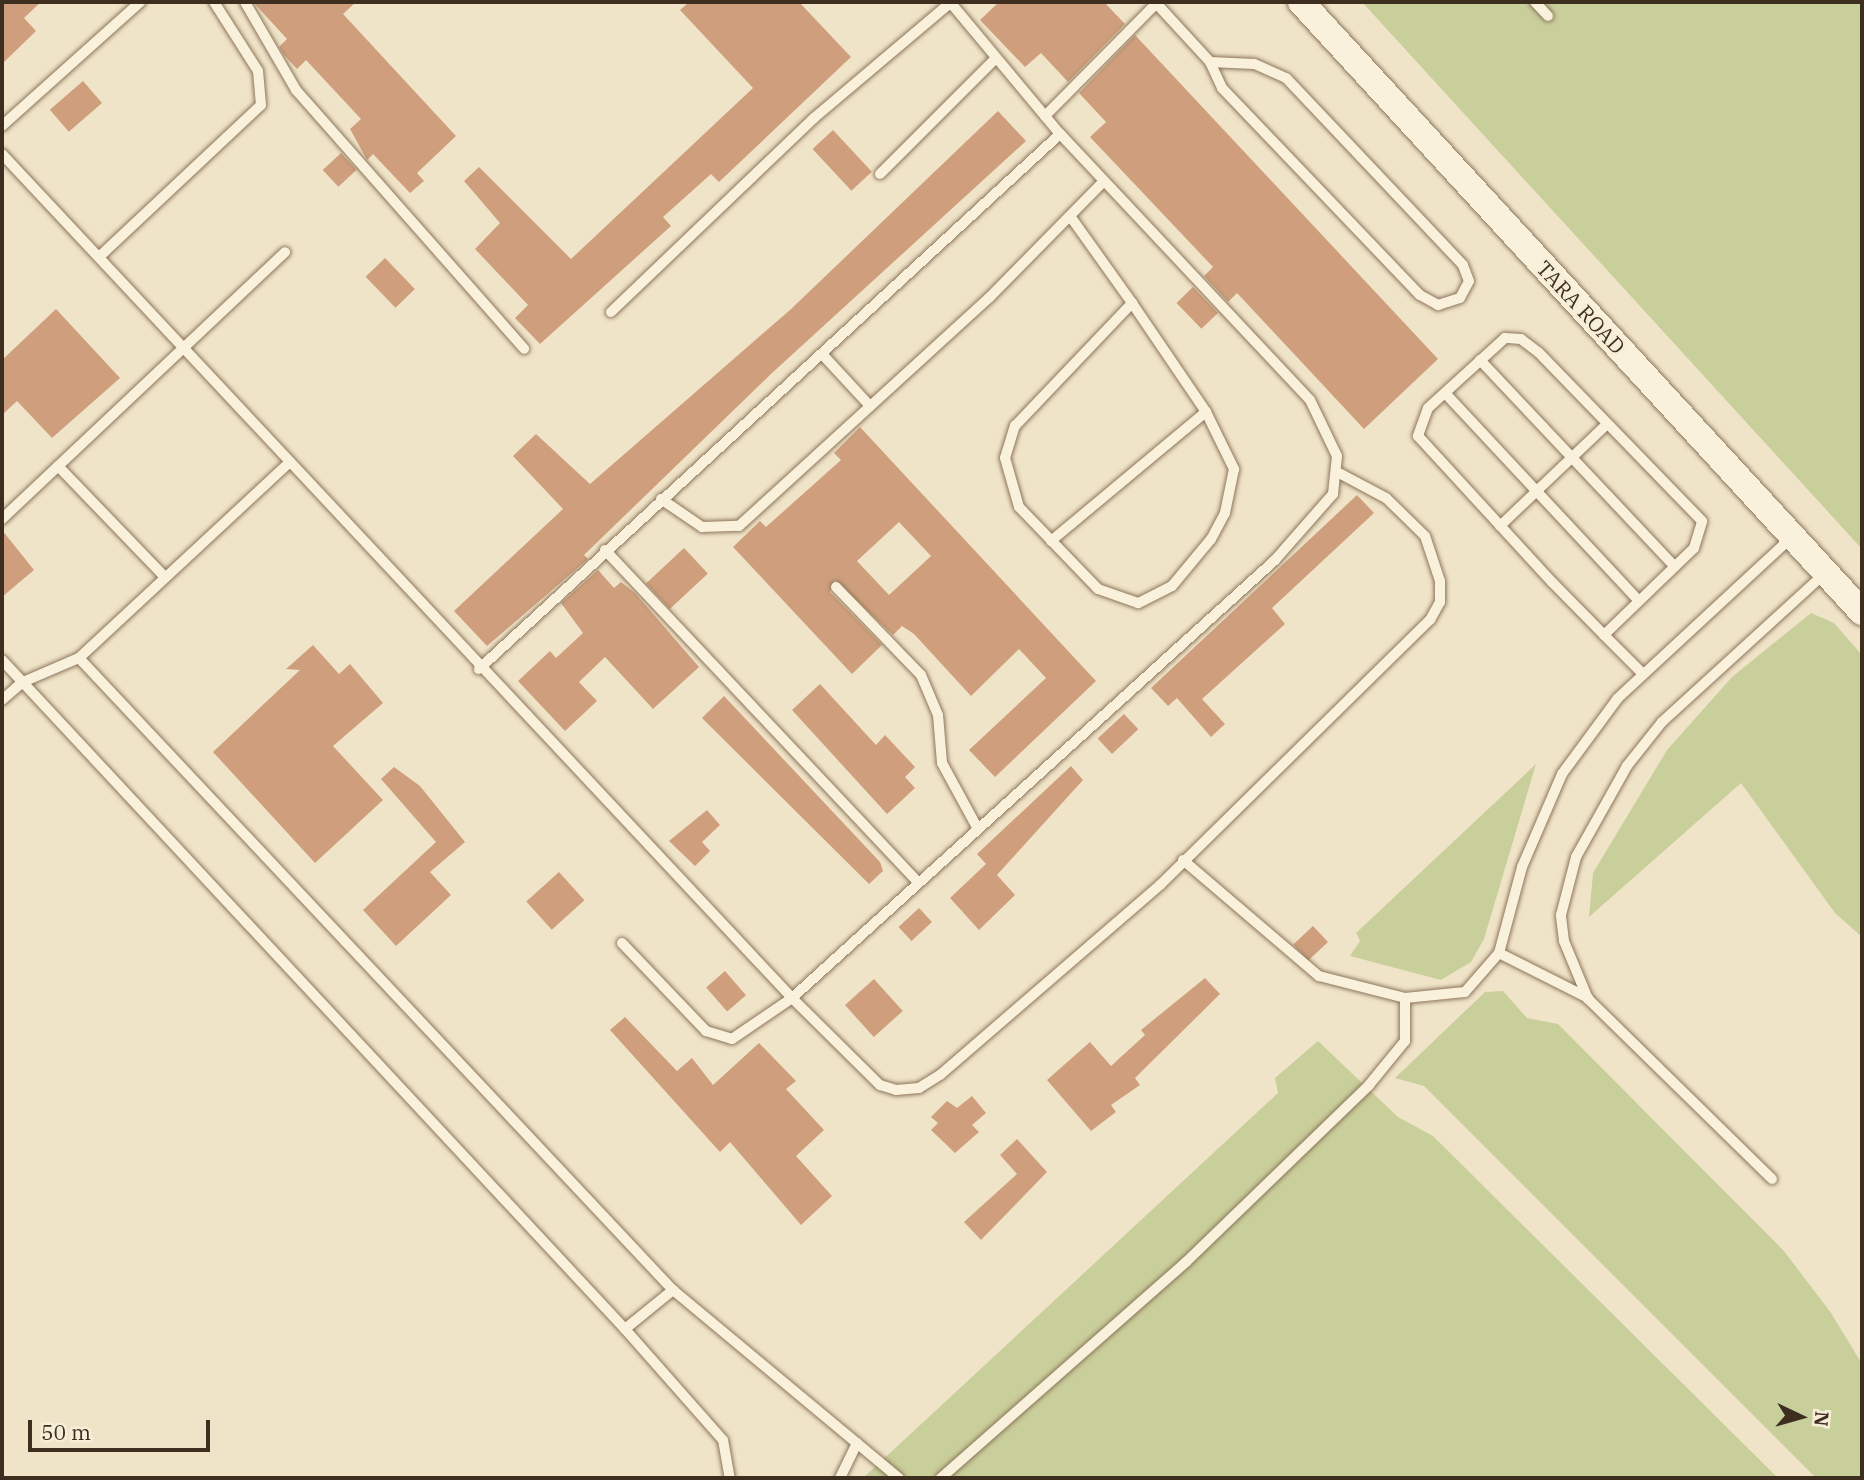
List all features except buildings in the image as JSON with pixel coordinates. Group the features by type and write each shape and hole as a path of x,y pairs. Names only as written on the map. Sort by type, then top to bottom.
{"street":[{"name":"TARA ROAD","path":"1301,2 1862,612"}],"lane":[{"path":"2,126 140,2"},
{"path":"99,257 261,105 258,72 214,2"},
{"path":"244,2 296,90 524,349"},
{"path":"611,312 814,118 950,2 1060,134 1310,400 1327,429 1339,473 1321,512 1275,560 792,998 733,1039 716,1037 622,943"},
{"path":"1045,116 1157,2 1210,62 1222,88 1420,295 1438,305 1460,298 1469,281 1463,265 1286,78 1254,64 1210,62"},
{"path":"1535,2 1548,16"},
{"path":"880,174 995,58"},
{"path":"479,668 822,354 896,278 1060,134"},
{"path":"2,154 479,668 792,998 880,1085 919,1088 1183,860 1430,620 1440,602 1438,559 1425,536 1386,498 1339,473"},
{"path":"661,499 702,527 738,526 870,406 1104,181"},
{"path":"1070,216 1132,303 1227,445 1233,484 1211,539 1172,586 1156,597 1121,602 1098,589 1051,541 1009,487 1005,458 1015,426 1132,303"},
{"path":"2,519 185,350 285,252"},
{"path":"1604,635 1675,567 1700,538 1702,521 1521,339 1505,338 1445,393 1418,422 1418,436 1500,526 1604,635 1643,674"},
{"path":"822,354 870,406"},
{"path":"1480,360 1570,459 1675,567"},
{"path":"1445,393 1639,601"},
{"path":"1051,541 1206,412"},
{"path":"1500,526 1607,424"},
{"path":"2,700 23,682 79,658 163,575 290,462"},
{"path":"58,466 163,575"},
{"path":"1183,860 1295,961 1339,982 1405,998 1465,992 1499,953 1543,811 1562,774 1643,674 1793,537"},
{"path":"605,550 918,882"},
{"path":"1588,999 1564,941 1561,915 1576,858 1595,821 1662,722 1826,573"},
{"path":"836,587 921,675 938,715 942,763 978,829"},
{"path":"79,658 673,1290 899,1478"},
{"path":"2,660 625,1329 723,1440 731,1473"},
{"path":"1499,953 1588,999 1772,1179"},
{"path":"941,1478 1186,1262 1369,1085 1405,1041 1405,998"},
{"path":"625,1329 673,1290"},
{"path":"840,1478 857,1443"}],"green space":[{"path":"1362,2 1862,2 1862,549"},
{"path":"1811,613 1834,623 1862,655 1862,937 1835,913 1741,783 1589,917 1593,873 1667,750 1732,677"},
{"path":"1536,764 1484,939 1471,962 1441,980 1350,956 1360,941 1356,933"},
{"path":"1503,991 1527,1018 1558,1024 1784,1251 1831,1313 1862,1364 1862,1478 1816,1478 1424,1086 1395,1078 1485,992"},
{"path":"1318,1041 1398,1117 1433,1136 1778,1478 863,1478 1278,1093 1275,1078"}]}
